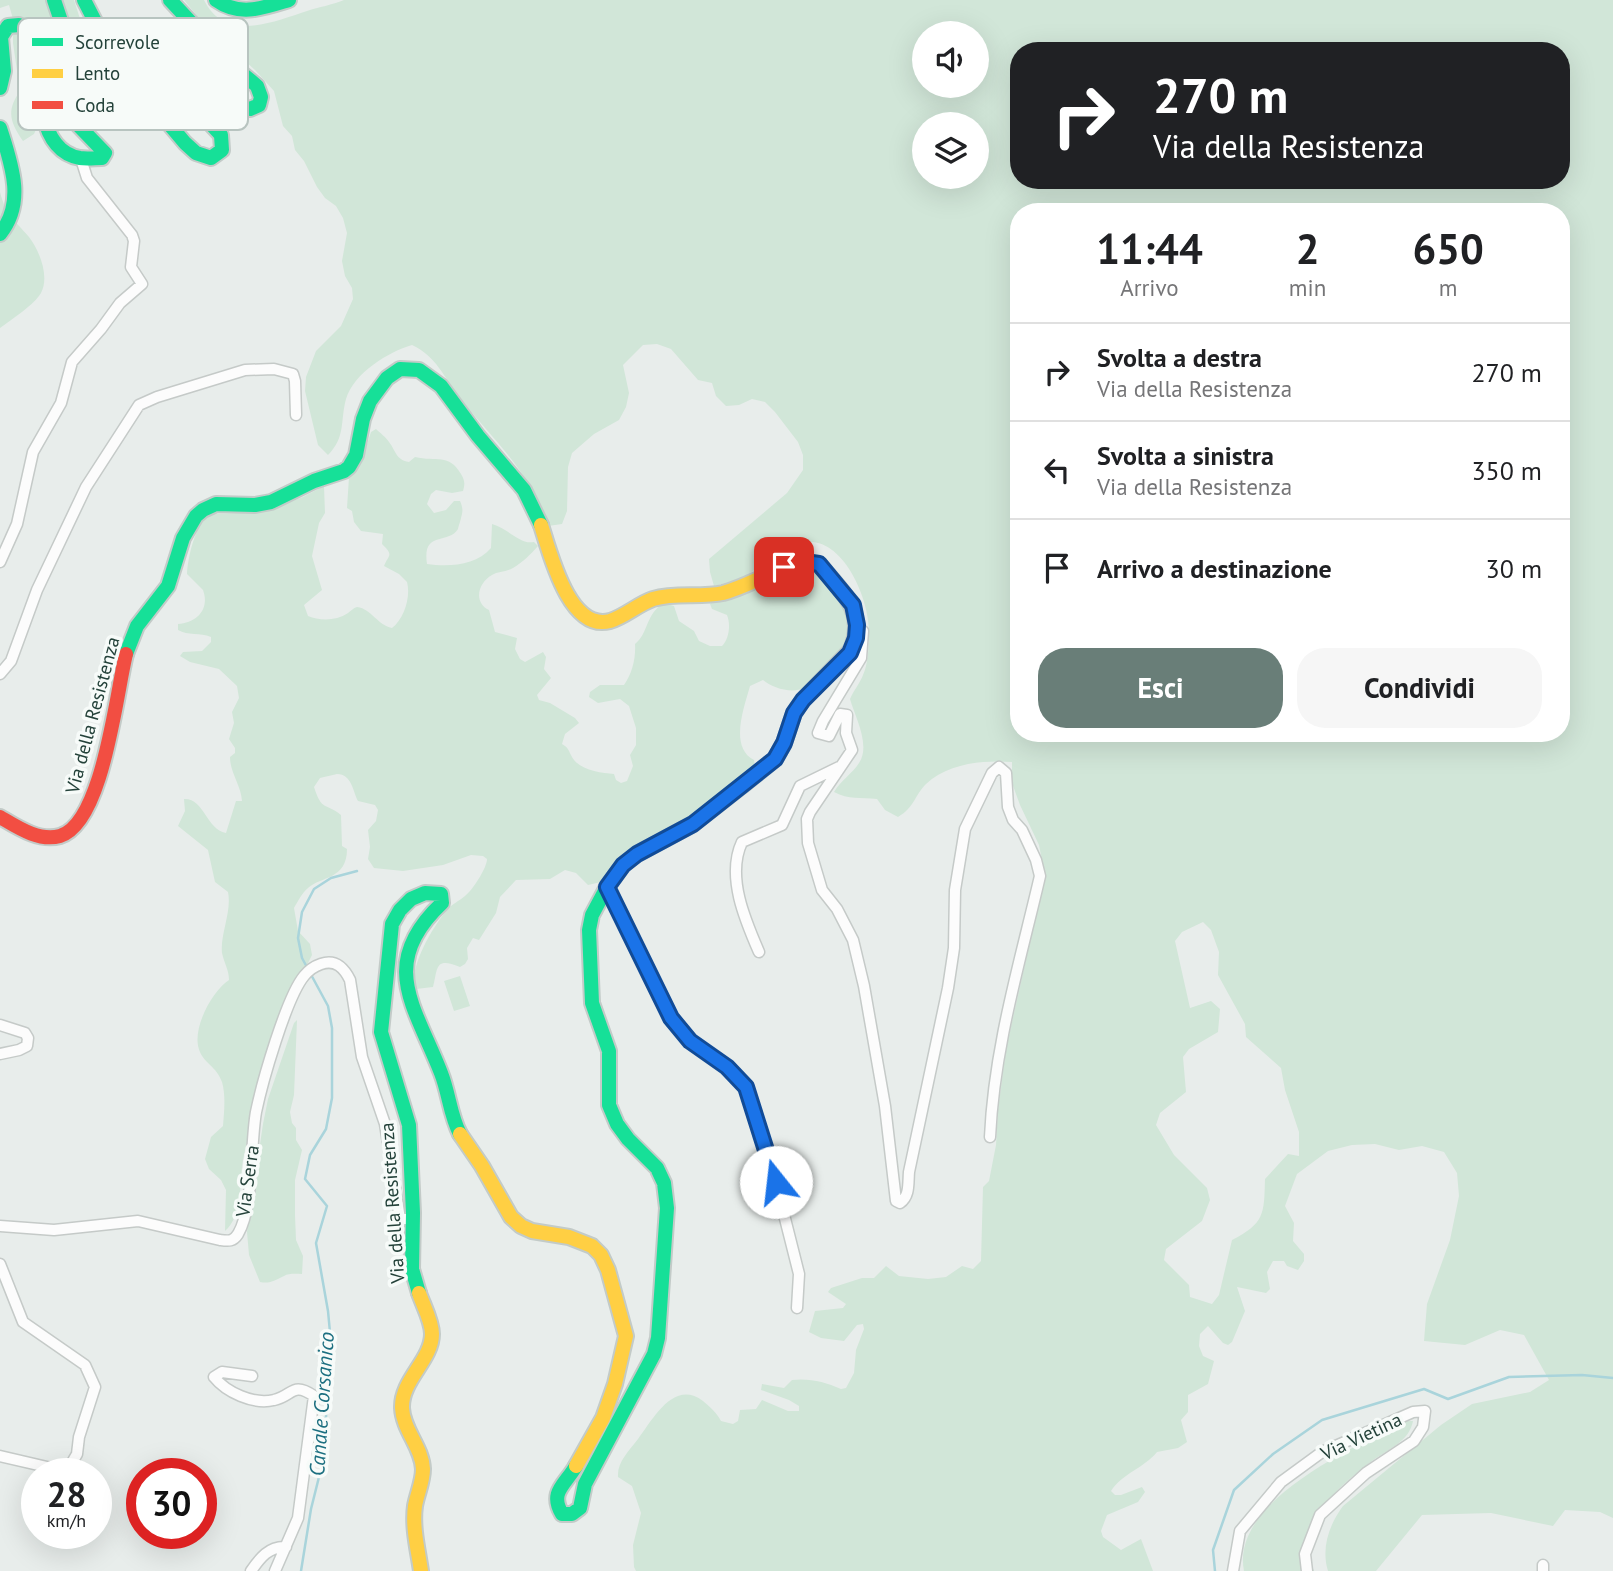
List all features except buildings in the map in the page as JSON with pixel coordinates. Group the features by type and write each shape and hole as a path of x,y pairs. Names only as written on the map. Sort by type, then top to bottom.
{"street":[{"path":"54,0 61,18"},
{"path":"84,0 93,18"},
{"path":"170,0 187,18"},
{"path":"216,0 226,8 241,12 289,0"},
{"path":"0,88 4,73 1,37 3,27"},
{"path":"248,78 257,86 261,97 259,105 248,109"},
{"path":"0,128 12,167 14,186 10,220 0,234"},
{"path":"48,130 64,154 81,159 102,158 105,153 99,143 84,130"},
{"path":"174,130 196,153 211,158 222,150 221,135 216,130"},
{"path":"0,562 17,524 33,452 61,403 72,362 120,303 142,284 131,267 134,241 132,236 87,178 81,159"},
{"path":"0,674 11,661 37,590 86,487 139,405 245,370 274,369 293,374 296,415"},
{"name":"Via della Resistenza","path":"0,817 27,832 47,838 73,830 83,817 93,794 125,658 134,633 169,586 193,518 205,507 215,503 273,503 310,483 346,470 357,454 363,418 373,395 390,375 400,369 421,370 437,382 515,479 536,510 561,580 575,607 585,616 599,622 610,622 648,600 675,595 705,596 722,593 784,567 812,563 819,564 853,605 857,625 856,638 850,653 803,700 794,713 784,743 775,759 693,824 637,854 623,865 592,915 588,943 592,1003 609,1051 609,1105 617,1124 628,1139 657,1168 664,1183 667,1208 658,1338 654,1354 585,1484 580,1508 572,1514 562,1514 556,1504 557,1493 572,1473 603,1418 615,1384 626,1336 605,1263 587,1242 532,1233 510,1217 483,1167 456,1126 442,1073 415,1019 406,968 411,938 419,925 442,903 441,894 432,891 404,903 392,924 381,1032 409,1125 412,1269 432,1333 430,1345 403,1394 402,1411 421,1457 423,1472 415,1507 421,1571"},
{"path":"857,625 864,627 861,658 828,711 818,733 829,736 840,714 847,715 846,733 852,750 810,811 807,819 808,843 822,890 837,909 853,940 885,1106 896,1201 900,1203 907,1194 909,1172 948,988 954,948 955,890 965,828 992,773 999,767 1006,773 1008,807 1013,820 1022,830 1036,860 1040,876 999,1053 990,1137"},
{"path":"759,952 744,916 736,867 737,852 742,842 782,825 800,786 843,765"},
{"path":"607,887 671,1018 690,1041 727,1067 746,1087 770,1159 799,1274 797,1308"},
{"name":"Via Serra","path":"0,1226 54,1230 138,1220 220,1240 231,1241 237,1237 246,1209 256,1112 280,1030 304,976 316,965 327,962 338,964 350,980 362,1058 385,1124 400,1219 413,1219"},
{"path":"0,1025 25,1033 28,1038 27,1046 0,1054"},
{"path":"0,1264 23,1322 85,1365 95,1387 70,1466 60,1471 0,1456"},
{"path":"252,1376 222,1372 214,1377 223,1388 250,1399 274,1400 293,1389 305,1390 314,1396 298,1517 275,1571"},
{"name":"Via Vietina","path":"1233,1571 1240,1531 1281,1482 1322,1452 1413,1412 1425,1411 1423,1427 1414,1441 1366,1473 1320,1515 1306,1554 1307,1571"},
{"path":"251,1571 270,1549 286,1547"}],"green space":[{"path":"0,0 74,0 80,18 18,18 18,77 13,19 9,5 0,8"},
{"path":"184,0 204,0 220,18 199,18"},
{"path":"344,0 1613,0 1613,1518 1600,1512 1565,1510 1553,1526 1491,1513 1422,1515 1376,1571 1328,1571 1326,1545 1334,1521 1343,1506 1441,1425 1472,1404 1530,1392 1549,1380 1524,1335 1500,1330 1465,1345 1424,1341 1427,1304 1450,1240 1459,1196 1457,1173 1444,1152 1422,1146 1399,1150 1375,1144 1352,1145 1328,1151 1297,1174 1285,1206 1294,1223 1293,1241 1304,1254 1304,1261 1298,1270 1287,1266 1284,1261 1273,1261 1267,1272 1270,1289 1266,1293 1237,1287 1245,1311 1232,1342 1228,1345 1208,1326 1200,1334 1199,1346 1203,1356 1214,1361 1208,1384 1188,1395 1188,1412 1181,1420 1187,1442 1178,1448 1157,1452 1111,1491 1115,1495 1121,1495 1142,1487 1145,1492 1138,1502 1107,1515 1101,1531 1103,1537 1121,1550 1141,1539 1153,1571 636,1571 633,1545 641,1513 632,1486 618,1477 619,1466 665,1404 683,1395 692,1395 703,1401 721,1421 733,1424 738,1421 740,1410 756,1409 762,1400 788,1411 799,1411 799,1406 789,1400 761,1390 762,1384 784,1388 792,1380 805,1380 841,1389 846,1388 854,1373 856,1350 864,1329 863,1324 857,1325 844,1341 821,1338 809,1332 815,1311 843,1308 846,1304 828,1292 831,1288 862,1278 874,1278 886,1266 899,1276 928,1279 946,1277 962,1266 973,1269 981,1261 983,1187 989,1181 996,1145 1006,1049 1045,875 1039,845 1012,783 1012,762 967,764 945,771 926,784 908,809 898,817 885,810 877,799 850,797 834,792 862,756 863,740 850,699 865,671 867,660 869,633 865,605 843,560 819,543 797,544 781,551 741,578 714,586 709,559 787,493 803,470 803,455 798,442 765,402 752,399 739,405 726,406 716,396 712,383 698,380 671,349 657,344 643,345 623,365 629,393 626,407 619,420 594,434 572,453 568,467 567,511 562,524 548,526 532,489 510,457 459,397 434,361 412,345 383,358 356,381 346,399 338,442 328,455 318,445 305,391 306,377 316,351 341,326 353,299 342,261 347,233 336,206 325,198 295,150 292,136 283,126 274,91 248,64 248,26 280,20","holes":["1203,922 1211,930 1219,952 1218,975 1245,1024 1246,1037 1281,1068 1285,1090 1299,1132 1299,1156 1288,1154 1265,1179 1263,1209 1257,1222 1232,1240 1219,1295 1212,1304 1190,1297 1189,1285 1164,1260 1166,1249 1202,1221 1210,1200 1207,1188 1174,1155 1156,1125 1160,1113 1186,1092 1183,1057 1189,1049 1218,1032 1220,1009 1211,1001 1190,1008 1175,941 1182,932"]},
{"path":"18,94 18,130 36,130 23,141 11,116"},
{"path":"0,192 8,212 36,249 44,279 38,297 0,328"},
{"path":"376,429 388,440 401,459 409,462 415,457 447,461 456,467 463,479 463,491 452,493 436,490 431,494 427,504 434,513 446,510 454,501 460,501 462,511 458,529 454,534 428,546 427,564 453,565 478,559 491,548 492,524 538,546 517,566 487,578 479,592 479,598 489,610 495,632 517,638 515,649 520,659 525,662 543,652 546,657 544,669 551,678 537,695 539,700 550,703 579,723 565,734 562,744 575,761 585,768 614,774 616,780 621,783 627,781 633,766 630,755 636,745 636,728 629,706 620,699 598,703 589,697 590,692 600,685 624,685 633,666 635,644 653,612 664,603 674,606 679,621 694,631 699,641 710,646 722,646 728,636 728,619 727,615 712,609 710,604 714,599 777,575 817,570 844,601 849,613 849,633 837,657 804,688 782,689 763,680 750,686 740,726 740,737 746,754 754,760 755,766 712,805 617,865 601,882 588,885 576,873 565,870 550,879 516,880 500,897 496,913 479,940 473,938 467,948 468,959 465,964 460,967 441,964 433,987 416,989 414,980 418,959 435,926 447,910 475,884 487,859 471,855 443,865 403,871 374,868 368,859 368,830 376,821 378,810 375,805 358,801 349,780 342,775 320,778 314,787 319,800 324,806 341,815 342,846 347,849 346,859 338,872 306,890 294,908 298,931 310,944 312,955 262,1088 243,1160 238,1208 231,1225 225,1231 226,1190 221,1180 209,1169 205,1159 211,1137 223,1126 223,1087 217,1072 200,1052 198,1033 204,1012 222,985 229,980 222,946 229,900 228,892 215,882 208,850 178,826 185,811 184,799 191,800 201,808 214,826 226,833 236,801 242,801 230,763 235,748 229,739 234,723 232,712 239,698 237,686 219,669 190,662 180,656 183,652 202,651 211,642 211,637 178,630 178,624 191,621 200,614 205,603 203,590 187,574 189,559 196,534 209,514 263,512 324,486 325,513 319,523 312,556 322,590 304,605 308,616 333,619 357,607 392,628 406,607 407,582 384,566 389,555 382,544 383,534 361,531 354,522 352,511 347,508 349,477 362,459 371,432"},
{"path":"460,976 470,1006 454,1011 444,981"},
{"path":"297,1020 294,1095 290,1112 296,1128 296,1140 302,1150 295,1180 295,1215 296,1240 303,1256 302,1274 288,1274 270,1282 260,1282 249,1255 247,1232 268,1099"},
{"path":"1405,1421 1413,1421 1402,1440 1346,1483 1322,1508 1309,1538 1309,1554 1314,1571 1244,1571 1245,1546 1256,1522 1276,1500 1328,1461"}],"waterway":[{"name":"Canale Corsanico","path":"301,1571 311,1509 323,1461 331,1343 316,1243 327,1206 305,1179 310,1155 326,1129 332,1098 332,1028 328,1006 302,958 298,938 302,912 314,889 331,878 357,871"},
{"path":"1215,1571 1213,1550 1234,1490 1273,1454 1322,1420 1424,1389 1448,1399 1509,1377 1582,1375 1613,1378"}],"traffic: fast":[{"path":"54,0 60,18"},
{"path":"84,0 93,18"},
{"path":"170,0 187,18"},
{"path":"216,0 243,10 289,0"},
{"path":"0,88 4,71 1,37 8,26 18,25"},
{"path":"248,78 257,86 261,97 259,105 248,109"},
{"path":"0,128 14,182 13,209 0,234"},
{"path":"48,130 65,152 80,158 102,158 105,153 83,130"},
{"path":"174,130 196,153 211,158 222,150 221,135 216,130"},
{"path":"126,654 137,626 168,586 183,538 196,516 216,504 255,505 271,502 314,481 344,471 356,455 363,419 370,401 387,378 400,369 419,370 441,386 478,436 524,490 541,525"},
{"path":"576,1466 558,1494 558,1506 562,1514 572,1514 580,1508 585,1484 654,1354 658,1338 667,1208 664,1183 657,1168 628,1139 617,1124 609,1105 609,1051 592,1003 589,930 592,915 623,865 637,854 693,824 743,785"},
{"path":"419,1293 412,1269 413,1213 409,1125 381,1032 392,924 400,910 411,899 425,893 441,894 442,903 422,925 411,946 406,966 407,986 444,1081 460,1134"}],"traffic: slow":[{"path":"541,525 564,588 583,615 596,621 616,619 653,599 723,593 781,569 819,564 843,593 854,613 856,624 851,650"},
{"path":"460,1134 511,1217 532,1231 569,1237 592,1246 601,1255 608,1270 626,1336 615,1384 603,1418 576,1466"},
{"path":"419,1293 431,1324 431,1343 406,1388 402,1408 423,1469 414,1514 421,1571"}],"traffic: jam":[{"path":"743,785 775,759 784,743 794,713 803,700 851,650"},
{"path":"0,817 44,837 60,836 75,826 87,808 97,783 112,726 126,654"}],"route":[{"path":"776,1182 746,1087 727,1067 690,1041 671,1018 607,887 623,865 637,854 693,824 775,759 784,743 794,713 803,700 850,653 856,638 857,625 853,605 819,564 784,567"}]}
